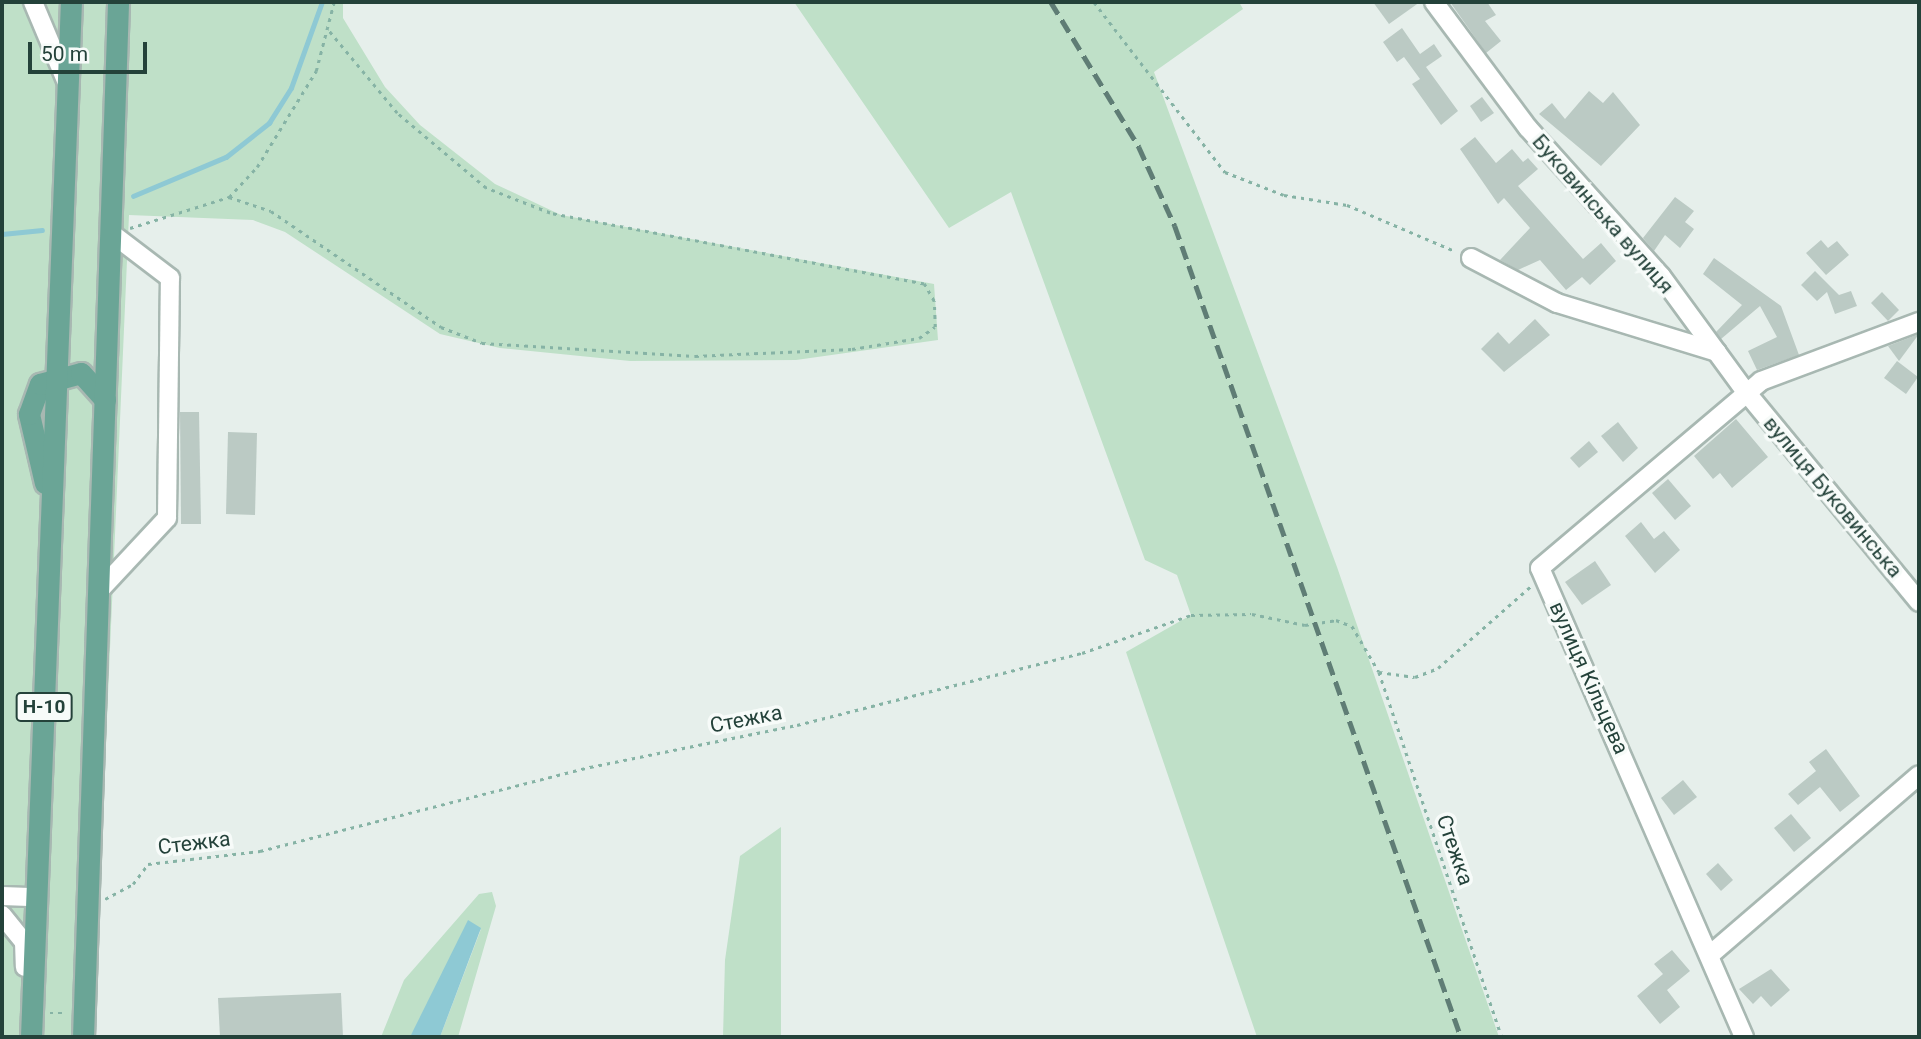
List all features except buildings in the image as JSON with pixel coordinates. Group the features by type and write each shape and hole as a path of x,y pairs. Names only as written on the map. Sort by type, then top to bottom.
{"main road":[{"path":"71,2 56,377 81,373 105,400"},
{"name":"Н-10","path":"83,1037 118,2"},
{"name":"Н-10","path":"31,1037 29,1012 51,511 29,414 40,384 56,377"}],"street":[{"path":"33,2 69,88"},
{"name":"Буковинська вулиця","path":"1434,2 1562,171 1661,276 1746,392"},
{"path":"98,592 167,518 170,278 111,233"},
{"path":"1471,258 1557,303 1717,352"},
{"path":"1746,392 1787,370 1919,322"},
{"name":"вулиця Кільцева","path":"1744,1037 1540,568 1746,392"},
{"name":"вулиця Буковинська","path":"1746,392 1919,603"},
{"path":"1710,954 1919,775"},
{"path":"2,896 36,897"},
{"path":"2,915 24,942 29,1012"}],"path":[{"path":"111,233 229,197 285,125 316,71 334,2"},
{"path":"1094,2 1225,172 1284,195 1347,205 1471,258"},
{"path":"229,197 271,211 442,327 482,343 695,356 852,349 919,338 935,327 934,301 924,284 550,214 486,188 397,113 328,30"},
{"path":"1379,672 1415,677 1438,668 1543,575"},
{"name":"Стежка","path":"105,899 133,884 148,864 260,851 590,766 797,725 1082,653 1191,615 1251,614 1305,625 1336,620 1352,626 1379,672 1502,1037"},
{"path":"29,1012 84,1013"}],"green space":[{"path":"2,2 343,2 343,18 385,87 420,125 495,184 561,215 934,284 938,340 796,360 630,361 500,348 440,334 285,232 253,220 129,215 93,1037 2,1037"},
{"path":"794,2 1239,2 1243,9 1154,72 1337,567 1499,1037 1257,1037 1126,652 1191,615 1177,575 1145,560 1011,192 949,228"},
{"path":"781,827 781,1037 723,1037 725,960 740,856"},
{"path":"492,892 496,906 458,1037 440,1037 481,929 410,1037 381,1037 404,980 479,894"}],"water":[{"path":"468,920 481,928 440,1037 410,1037"}],"waterway":[{"path":"133,196 226,157 269,123 291,88 322,2"},
{"path":"2,234 42,230"}],"railway":[{"path":"1051,2 1139,147 1175,226 1461,1037"}]}
